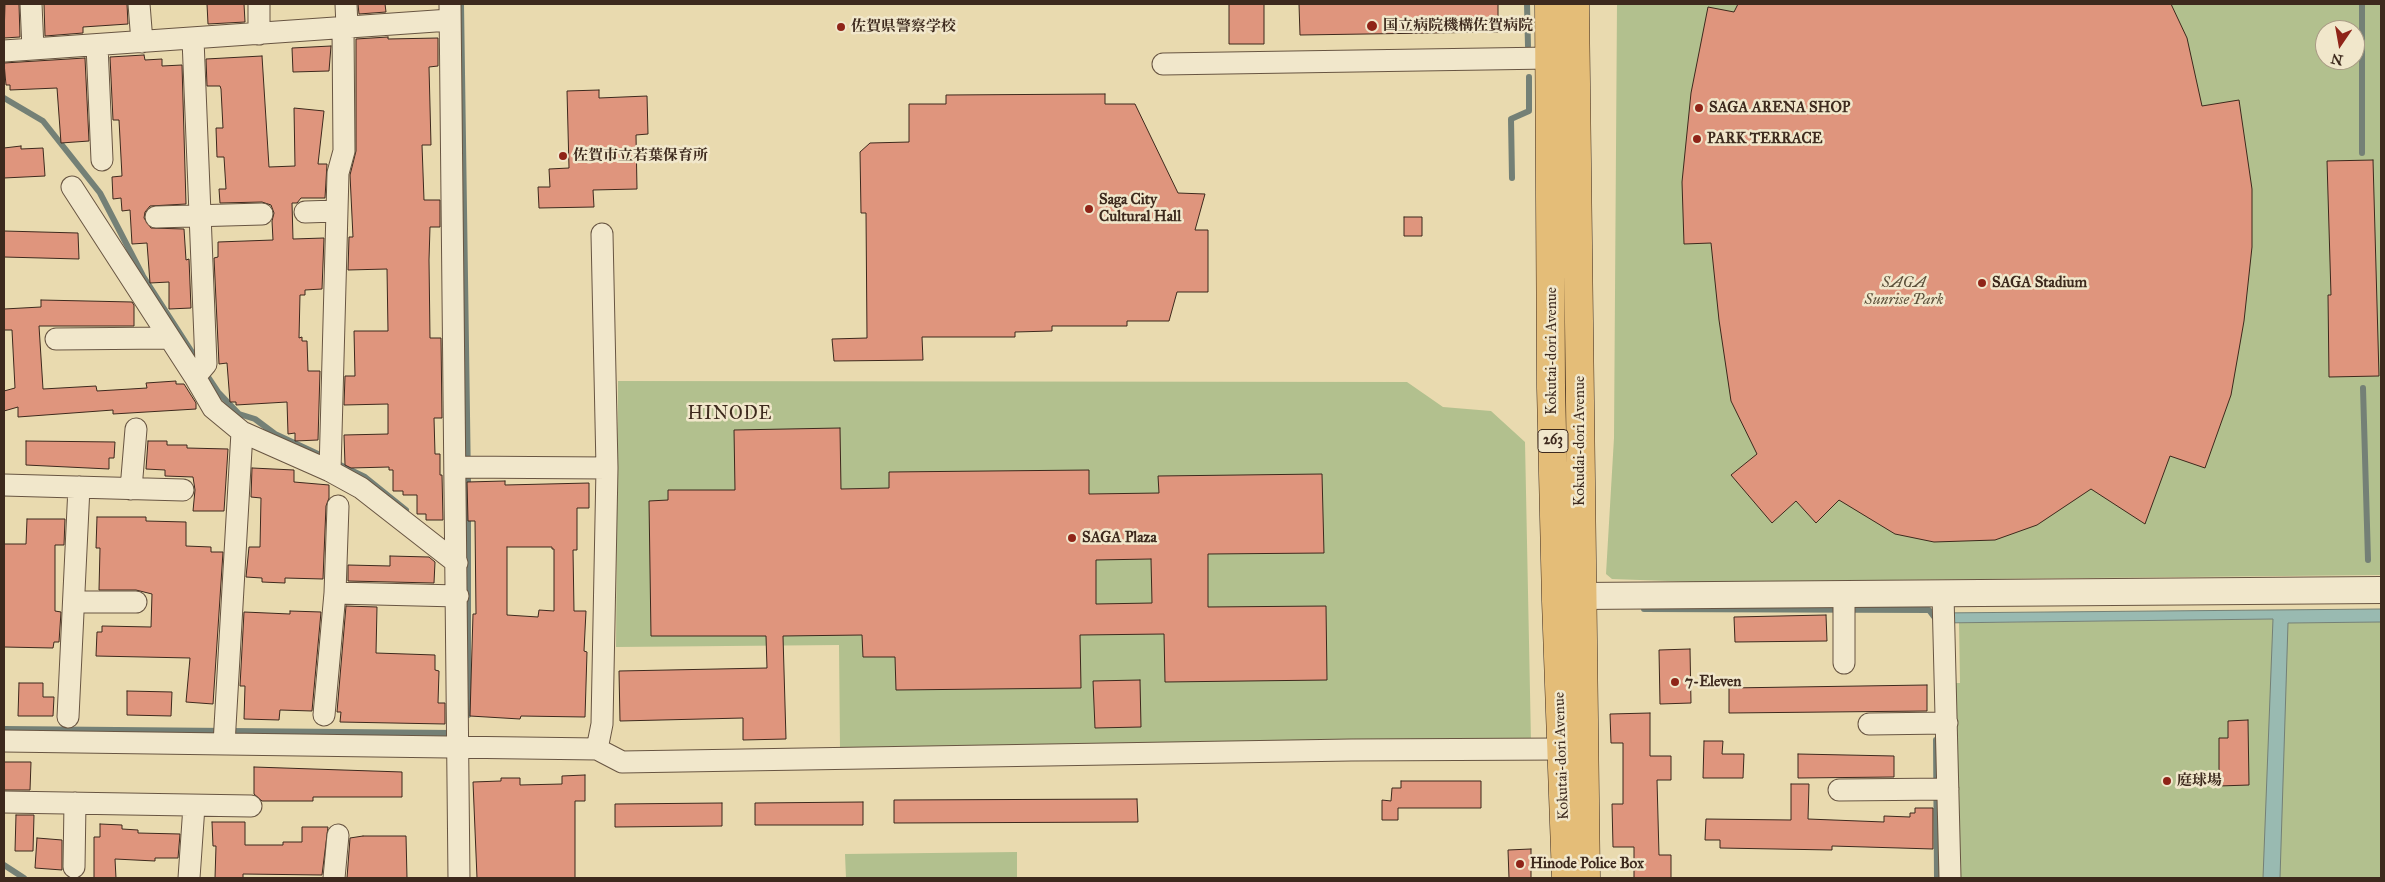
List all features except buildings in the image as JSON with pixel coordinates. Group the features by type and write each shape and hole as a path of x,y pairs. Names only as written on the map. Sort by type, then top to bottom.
{"highway":[{"name":"Kokutai-dori Avenue","path":"1550,4 1551,388 1556,601 1566,878"},
{"name":"Kokudai-dori Avenue","path":"1575,4 1586,878"}],"street":[{"path":"31,4 33,49"},
{"path":"139,4 142,42"},
{"path":"260,4 260,34"},
{"path":"330,463 338,173 344,152 346,4"},
{"path":"4,51 345,28 450,12 464,468 457,554 462,741 459,878"},
{"path":"193,39 200,217 200,372 213,408 242,432 330,463 361,488 457,554"},
{"path":"97,45 102,160"},
{"path":"1164,64 1550,58"},
{"path":"72,187 169,338 200,372"},
{"path":"305,212 337,211"},
{"path":"156,217 262,214"},
{"path":"597,749 602,724 607,468 602,234"},
{"path":"56,339 169,338"},
{"path":"131,489 136,429"},
{"path":"225,735 242,432"},
{"path":"464,468 607,468"},
{"path":"4,485 184,490"},
{"path":"68,717 79,487"},
{"path":"324,715 335,593 338,506"},
{"path":"1581,596 1844,595 1944,610 2381,590"},
{"path":"335,593 458,596"},
{"path":"1844,595 1844,663"},
{"path":"75,602 136,602"},
{"path":"1944,610 1939,723 1940,790 1950,878"},
{"path":"1869,724 1939,723"},
{"path":"4,741 225,735 462,741 597,749 622,762 1332,750 1562,749"},
{"path":"1839,790 1940,790"},
{"path":"4,802 251,806"},
{"path":"74,867 75,804"},
{"path":"189,878 194,806"},
{"path":"334,878 338,836"}],"green space":[{"name":"SAGA Sunrise Park","path":"1617,4 2381,4 2381,575 1695,582 1612,579 1606,574 1614,438"},
{"name":"SAGA Plaza","path":"618,381 1407,382 1443,407 1491,411 1525,442 1531,742 840,749 839,645 616,647"},
{"name":"庭球場","path":"2273,619 2288,623 2381,622 2381,878 1956,878 1951,683 1960,683 1959,623"},
{"path":"1017,852 1017,878 846,878 845,854"}],"water":[{"path":"2381,609 2381,622 2288,623 2280,878 2263,878 2273,619 1939,623 1938,613"}],"waterway":[{"path":"461,4 468,482 468,715"},
{"path":"1527,4 1528,46"},
{"path":"2362,4 2362,153"},
{"path":"1512,178 1511,119 1529,111 1529,77"},
{"path":"4,98 43,121 100,193 143,276 199,363"},
{"path":"204,371 218,392 239,414 255,419 275,434 318,454"},
{"path":"2363,388 2368,560"},
{"path":"338,464 365,477 406,510"},
{"path":"1644,609 1929,610 1935,618"},
{"path":"4,729 454,733"},
{"path":"1936,740 1937,878"},
{"path":"4,865 24,878"}],"place":[{"name":"国立病院機構佐賀病院","path":"1372,26"},
{"name":"佐賀県警察学校","path":"841,27"},
{"name":"SAGA ARENA SHOP","path":"1699,108"},
{"name":"PARK TERRACE","path":"1697,139"},
{"name":"佐賀市立若葉保育所","path":"563,156"},
{"name":"Saga City Cultural Hall","path":"1089,209"},
{"name":"SAGA Stadium","path":"1982,283"},
{"name":"SAGA Plaza","path":"1072,538"},
{"name":"7-Eleven","path":"1675,682"},
{"name":"庭球場","path":"2167,781"},
{"name":"Hinode Police Box","path":"1520,864"}],"district":[{"name":"HINODE","path":"730,415"}]}
